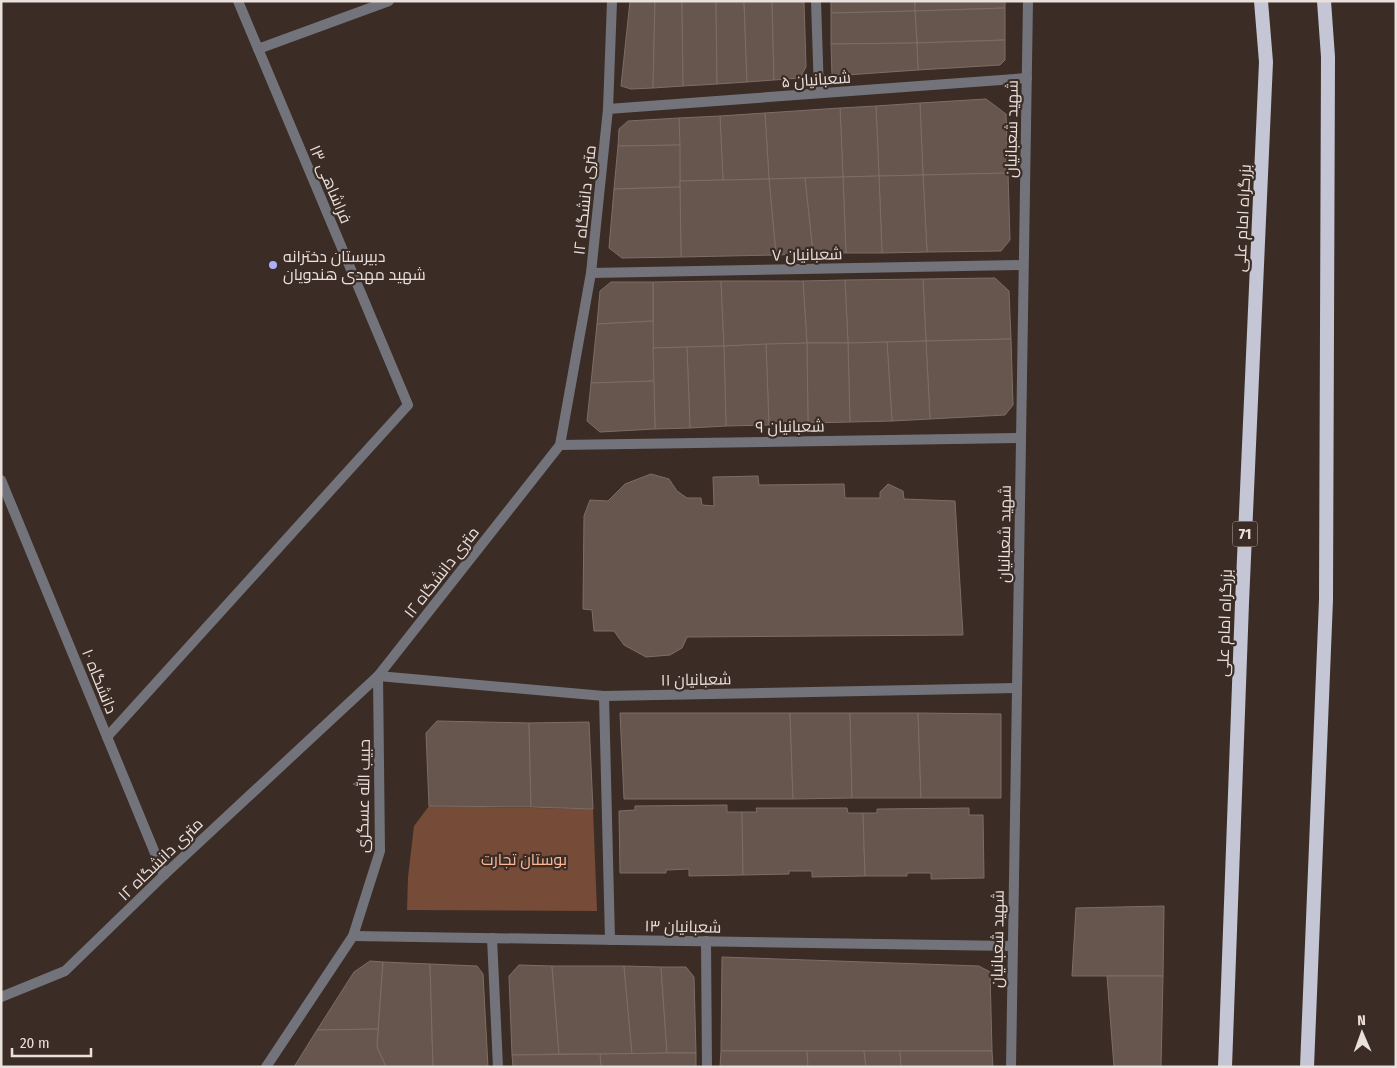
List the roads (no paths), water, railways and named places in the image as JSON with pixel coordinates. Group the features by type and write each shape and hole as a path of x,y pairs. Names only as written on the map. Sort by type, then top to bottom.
{"highway":[{"name":"بزرگراه امام علی","path":"1225,1067 1242,603 1266,62 1262,1"},
{"path":"1307,1067 1326,600 1328,56 1324,1"}],"street":[{"name":"فراشاهی ۱۳","path":"107,737 408,405 238,1"},
{"path":"258,49 389,1"},
{"name":"۱۲ متری دانشگاه","path":"1,997 65,971 164,875 378,676 560,445 591,273 608,109 612,1"},
{"path":"816,1 819,93"},
{"name":"شهید شعبانیان","path":"1011,1067 1028,1"},
{"name":"شعبانیان ۵","path":"608,109 1026,78"},
{"name":"شعبانیان ۷","path":"591,273 1023,265"},
{"name":"شعبانیان ۹","path":"560,445 1020,438"},
{"name":"دانشگاه ۱۰","path":"1,480 5,499 164,875"},
{"name":"شعبانیان ۱۱","path":"378,676 604,696 1016,688"},
{"name":"حبیب الله عسگری","path":"266,1067 353,936 380,852 378,676"},
{"path":"604,696 610,940"},
{"name":"شعبانیان ۱۳","path":"353,936 1012,946"},
{"path":"492,938 498,1067"},
{"path":"706,941 707,1067"}],"place":[{"name":"دبیرستان دخترانه شهید مهدی هندویان","path":"273,265"}],"park label":[{"name":"بوستان تجارت","path":"524,859"}]}
